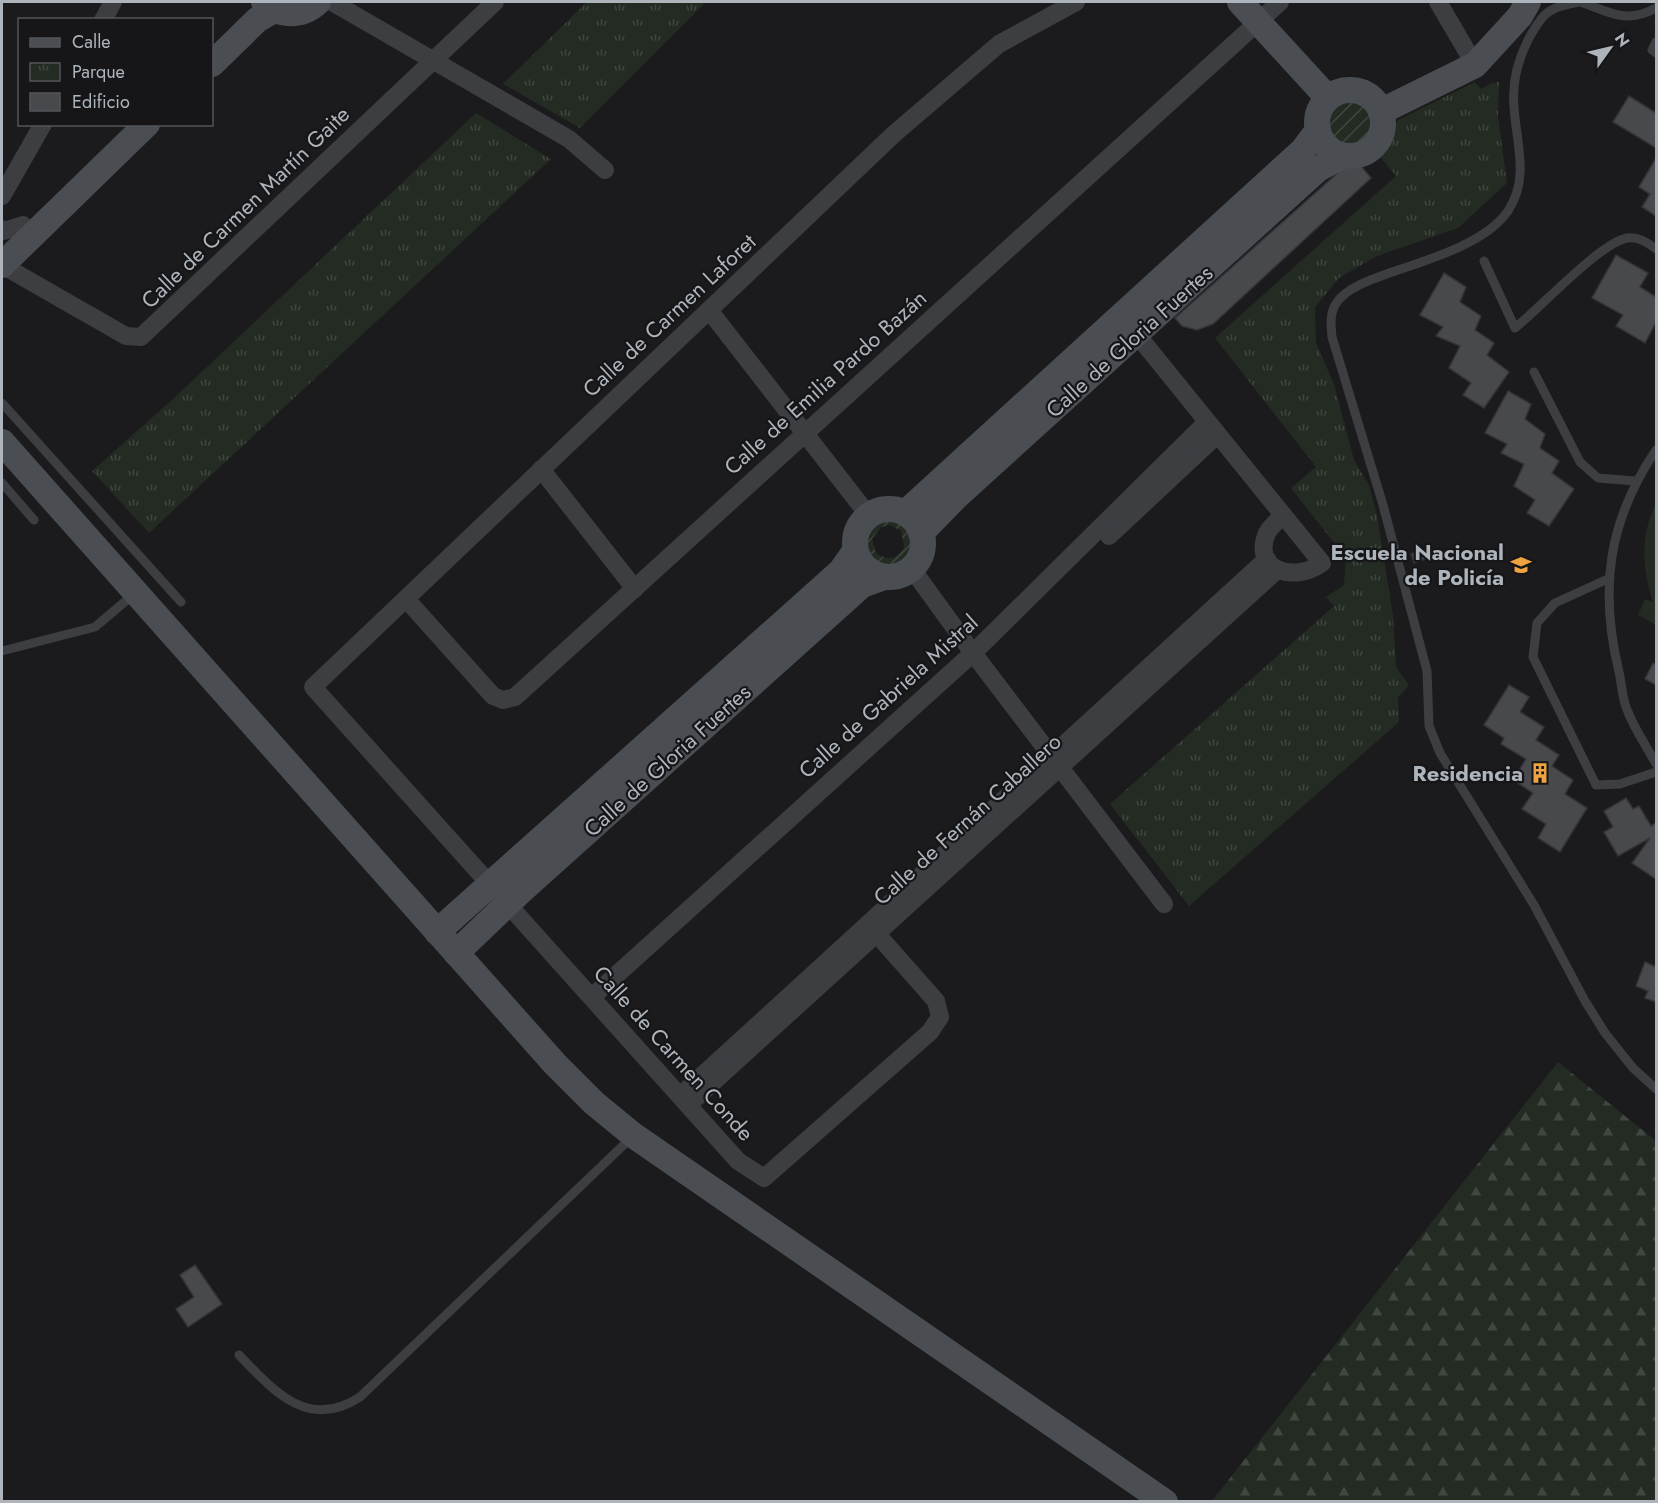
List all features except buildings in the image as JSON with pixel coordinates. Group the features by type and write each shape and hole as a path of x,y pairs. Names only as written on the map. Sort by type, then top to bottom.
{"street":[{"path":"104,18 113,2"},
{"path":"213,45 248,12 264,4 292,14 310,9 318,2"},
{"path":"332,2 568,139 605,170"},
{"name":"Calle de Carmen Martín Gaite","path":"2,265 126,336 141,337 495,2"},
{"name":"Calle de Carmen Laforet","path":"313,687 894,134 999,44 1076,2"},
{"name":"Calle de Emilia Pardo Bazán","path":"410,597 497,686 504,689 513,685 632,585 1254,10 1280,2"},
{"path":"1438,2 1475,65"},
{"path":"1382,111 1475,65 1520,16 1528,2"},
{"path":"213,63 257,20 264,4"},
{"path":"1254,10 1328,98"},
{"path":"1348,89 1359,90 1377,102 1382,111 1384,122 1379,142 1362,154 1342,156 1326,146 1318,130 1318,112 1328,98 1348,89"},
{"path":"2,196 42,126"},
{"path":"2,246 12,227 127,126"},
{"path":"2,265 145,126"},
{"name":"Calle de Gloria Fuertes","path":"921,533 1304,150 1318,130"},
{"name":"Calle de Gloria Fuertes","path":"905,513 1318,169 1342,156"},
{"path":"709,310 869,516"},
{"path":"1129,325 1322,563 1311,571 1293,575 1272,564 1265,545 1267,532 1282,515"},
{"name":"Calle de Gabriela Mistral","path":"596,1000 975,656 1212,428"},
{"path":"2,442 555,1064 594,1103 633,1135 1165,1502"},
{"path":"541,469 632,585"},
{"path":"886,509 905,513 917,525 921,533 922,552 912,568 904,574 884,577 869,571 855,551 857,531 869,516 886,509"},
{"name":"Calle de Gloria Fuertes","path":"456,953 500,894 841,571 855,551"},
{"name":"Calle de Fernán Caballero","path":"685,1100 1272,564"},
{"path":"912,568 975,656 1164,904"},
{"name":"Calle de Gloria Fuertes","path":"437,932 500,894 862,585 884,577"},
{"name":"Calle de Carmen Conde","path":"313,687 738,1161 764,1178 930,1032 940,1017 936,1001 872,929"}],"lane":[{"path":"1656,8 1630,18 1580,2 1553,6 1536,25 1522,52 1515,78 1514,104 1522,175 1517,198 1505,215 1488,230 1454,249 1352,290 1337,302 1331,316 1332,338 1383,505 1427,672 1429,726 1440,753 1534,905 1600,1025 1634,1068 1656,1089"},
{"path":"1656,42 1652,50 1656,53"},
{"path":"1484,261 1515,328 1602,249 1628,237 1644,240 1656,249"},
{"path":"1534,372 1580,462 1598,478 1635,481"},
{"path":"2,404 181,602"},
{"path":"1656,450 1635,481 1620,517 1610,578 1610,636 1627,711 1656,764"},
{"path":"2,483 34,520"},
{"path":"1610,578 1556,603 1537,623 1533,657 1596,785 1620,784 1656,772"},
{"path":"2,651 95,627 135,593"},
{"path":"239,1354 269,1385 296,1405 320,1411 344,1408 360,1397 633,1135"}],"green space":[{"path":"587,2 706,2 580,128 503,84"},
{"path":"1475,82 1481,89 1499,82 1498,116 1507,183 1458,228 1377,256 1339,278 1315,307 1316,343 1334,384 1354,460 1369,485 1377,515 1393,616 1396,667 1409,685 1398,698 1399,722 1189,906 1110,804 1334,606 1326,597 1344,585 1346,558 1291,488 1316,467 1215,338 1396,176 1376,152 1398,120"},
{"path":"1350,102 1359,103 1366,108 1371,115 1371,133 1366,140 1359,145 1350,146 1341,145 1334,140 1329,133 1328,124 1329,115 1334,108 1341,103"},
{"path":"476,113 551,159 149,533 92,471 173,399"},
{"path":"1656,503 1656,625 1638,615 1645,599 1653,602 1644,552 1647,527"},
{"path":"886,517 899,521 908,529 913,540 912,546 910,553 901,564 890,566 879,563 870,555 865,545 865,534 871,524","holes":["890,525 901,531 904,547 899,554 888,558 876,553 872,539 881,527"]},
{"path":"1558,1062 1656,1141 1656,1501 1212,1501"}],"place":[{"name":"Escuela Nacional de Policía","path":"1521,565"},
{"name":"Residencia","path":"1540,773"}]}
